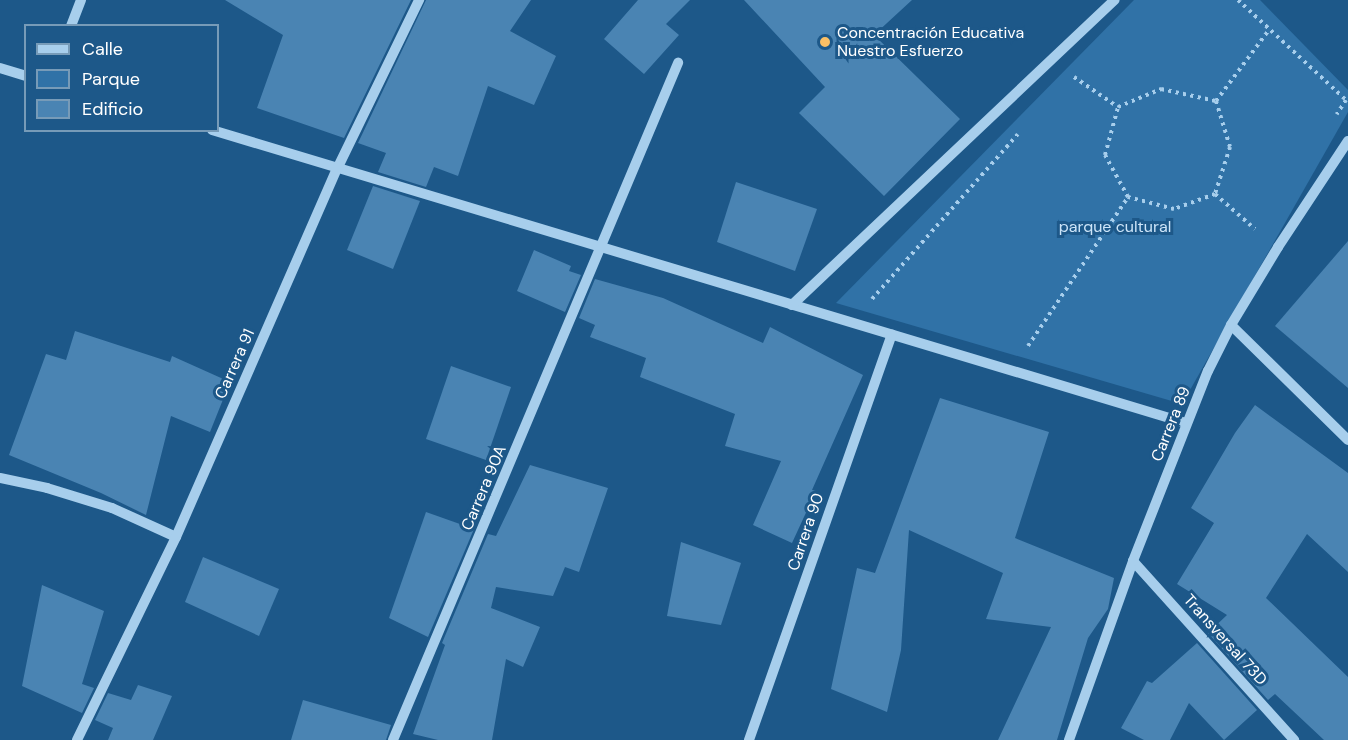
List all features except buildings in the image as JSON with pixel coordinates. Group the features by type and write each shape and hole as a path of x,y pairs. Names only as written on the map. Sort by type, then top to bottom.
{"street":[{"path":"72,24 81,0"},
{"name":"Carrera 91","path":"77,740 176,537 338,167 419,0"},
{"path":"792,305 1114,0"},
{"name":"Carrera 90A","path":"393,740 678,63"},
{"path":"0,68 24,75"},
{"path":"219,132 1186,423"},
{"name":"Carrera 89","path":"1069,740 1133,561 1186,423 1231,325 1278,247 1348,141"},
{"path":"1231,325 1348,440"},
{"name":"Carrera 90","path":"749,740 892,335"},
{"path":"0,478 47,488 112,508 176,537"},
{"name":"Transversal 73D","path":"1133,561 1294,740"}],"path":[{"path":"1238,0 1346,100 1333,119"},
{"path":"1216,101 1269,29"},
{"path":"1078,67 1070,75 1118,107"},
{"path":"1118,107 1161,89 1216,101"},
{"path":"1215,194 1230,147 1216,101"},
{"path":"1118,107 1105,155 1128,197 1174,209 1215,194"},
{"path":"880,307 868,304 1024,128"},
{"path":"1215,194 1257,230"},
{"path":"1010,370 1128,197"},
{"path":"1251,240 1264,221"},
{"path":"1016,344 1038,350"}],"green space":[{"name":"parque cultural","path":"1134,0 1260,0 1348,90 1348,112 1182,404 836,303"}],"place":[{"name":"Concentración Educativa Nuestro Esfuerzo","path":"825,42"}]}
